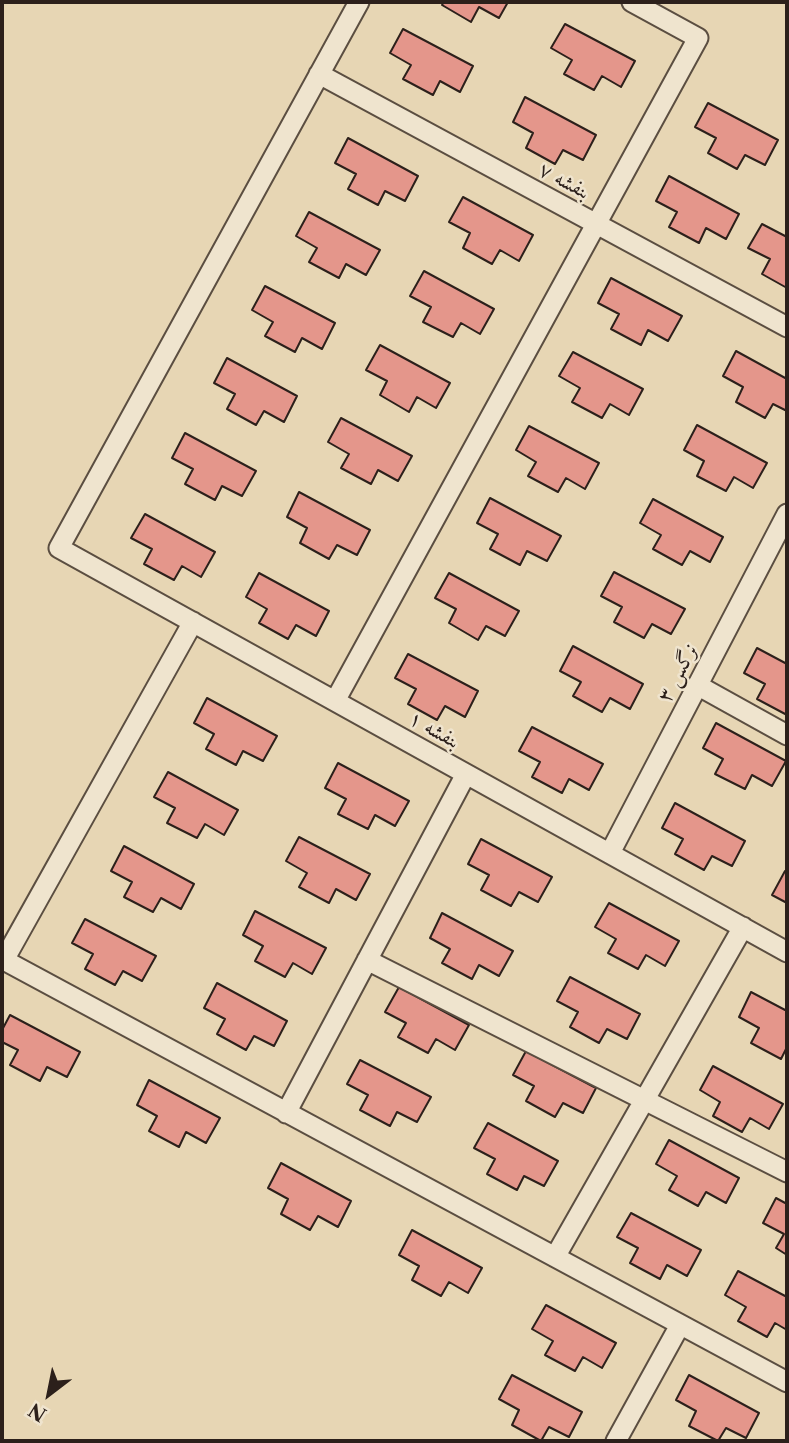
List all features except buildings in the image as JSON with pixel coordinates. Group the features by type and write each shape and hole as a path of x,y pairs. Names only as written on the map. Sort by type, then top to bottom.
{"street":[{"path":"320,74 359,2"},
{"path":"335,701 698,38 632,2"},
{"name":"بنفشه ۷","path":"320,74 787,327"},
{"name":"بنفشه ۱","path":"320,74 59,548 787,951"},
{"name":"نرگس ۳","path":"610,853 697,685 781,542 787,514"},
{"path":"193,622 4,960 787,1382"},
{"path":"697,685 787,735"},
{"path":"286,1113 466,774"},
{"path":"555,1257 743,927"},
{"path":"368,960 787,1172"},
{"path":"616,1441 680,1325"}]}
